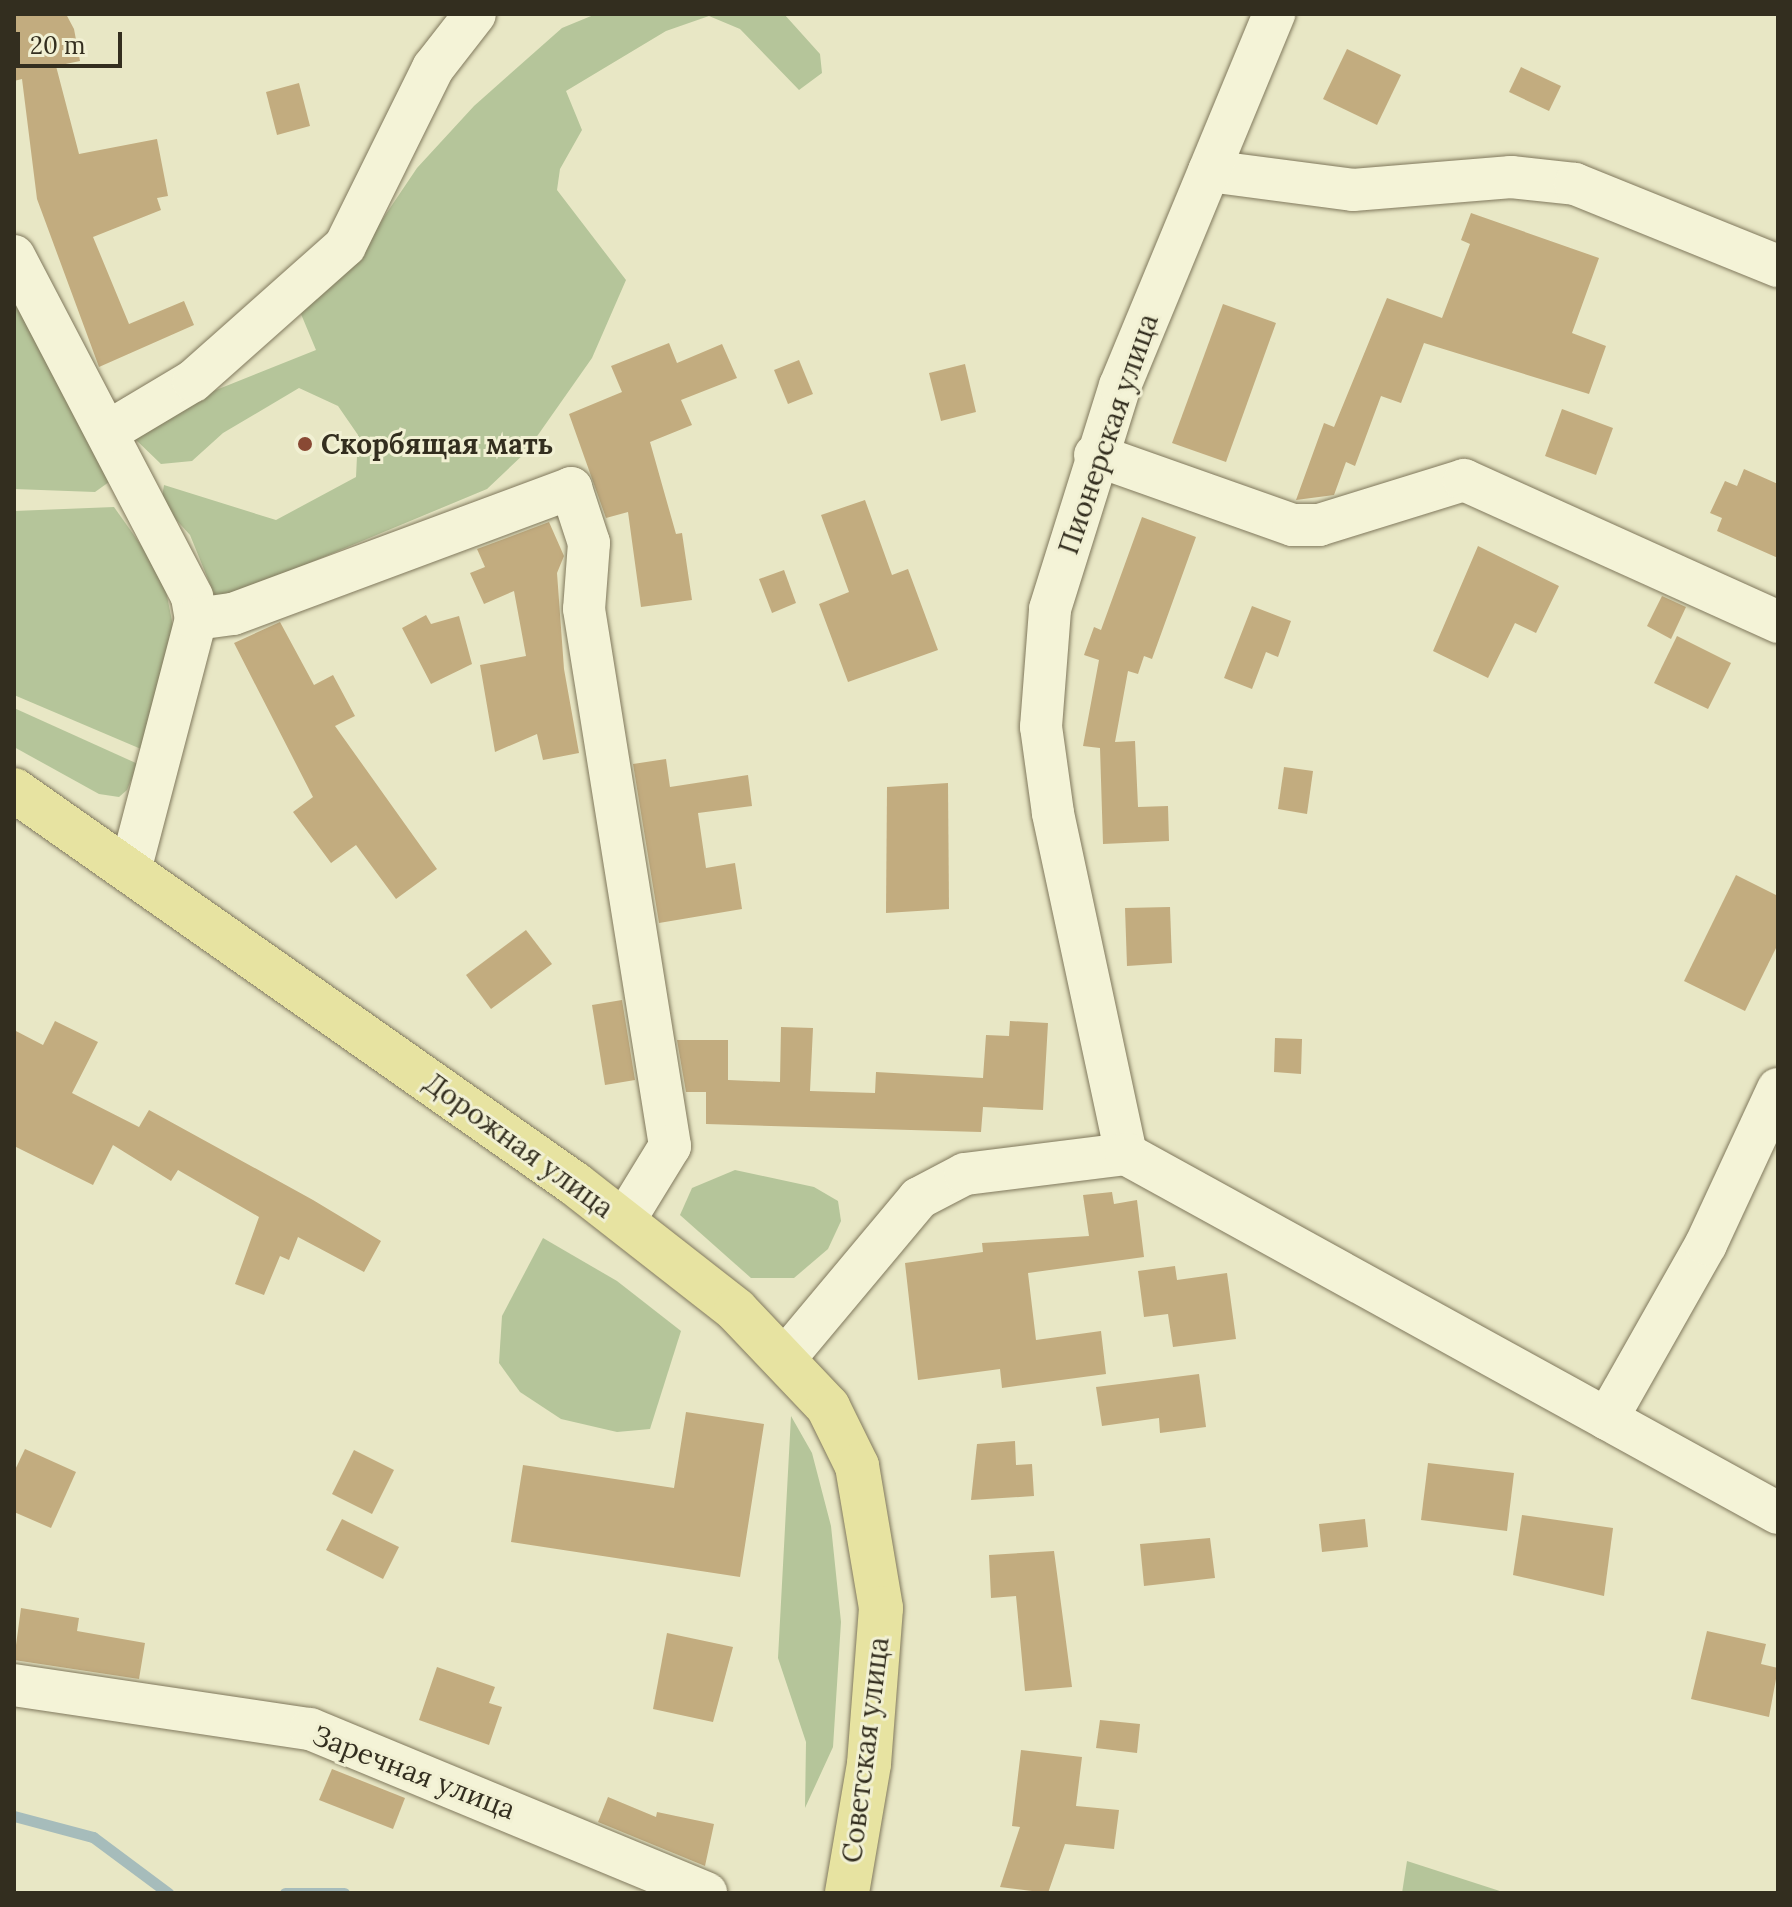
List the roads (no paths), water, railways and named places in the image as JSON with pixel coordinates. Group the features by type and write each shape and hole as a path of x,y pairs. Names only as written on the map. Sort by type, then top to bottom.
{"main road":[{"name":"Дорожная улица","path":"14,790 624,1221 786,1357 828,1407 857,1466 881,1608"},
{"name":"Советская улица","path":"847,1893 869,1764 881,1608"}],"street":[{"path":"109,431 193,381 345,246 433,68 475,14"},
{"name":"Пионерская улица","path":"1126,1154 1041,727 1050,609 1095,455 1274,14"},
{"path":"1209,171 1353,190 1511,177 1575,184 1778,266"},
{"path":"14,256 109,431 192,597 196,619 130,870"},
{"path":"1095,455 1293,525 1319,525 1464,480 1778,622"},
{"path":"196,619 233,614 571,488 589,543 584,609 670,1146 624,1221"},
{"path":"1607,1419 1706,1244 1778,1089"},
{"path":"786,1357 919,1198 965,1174 1126,1154 1778,1513"},
{"name":"Заречная улица","path":"14,1685 310,1729 706,1893"}],"waterway":[{"path":"14,1816 93,1837 168,1893"},
{"path":"285,1893 344,1893"}],"place":[{"name":"Скорбящая мать","path":"305,444"}]}
